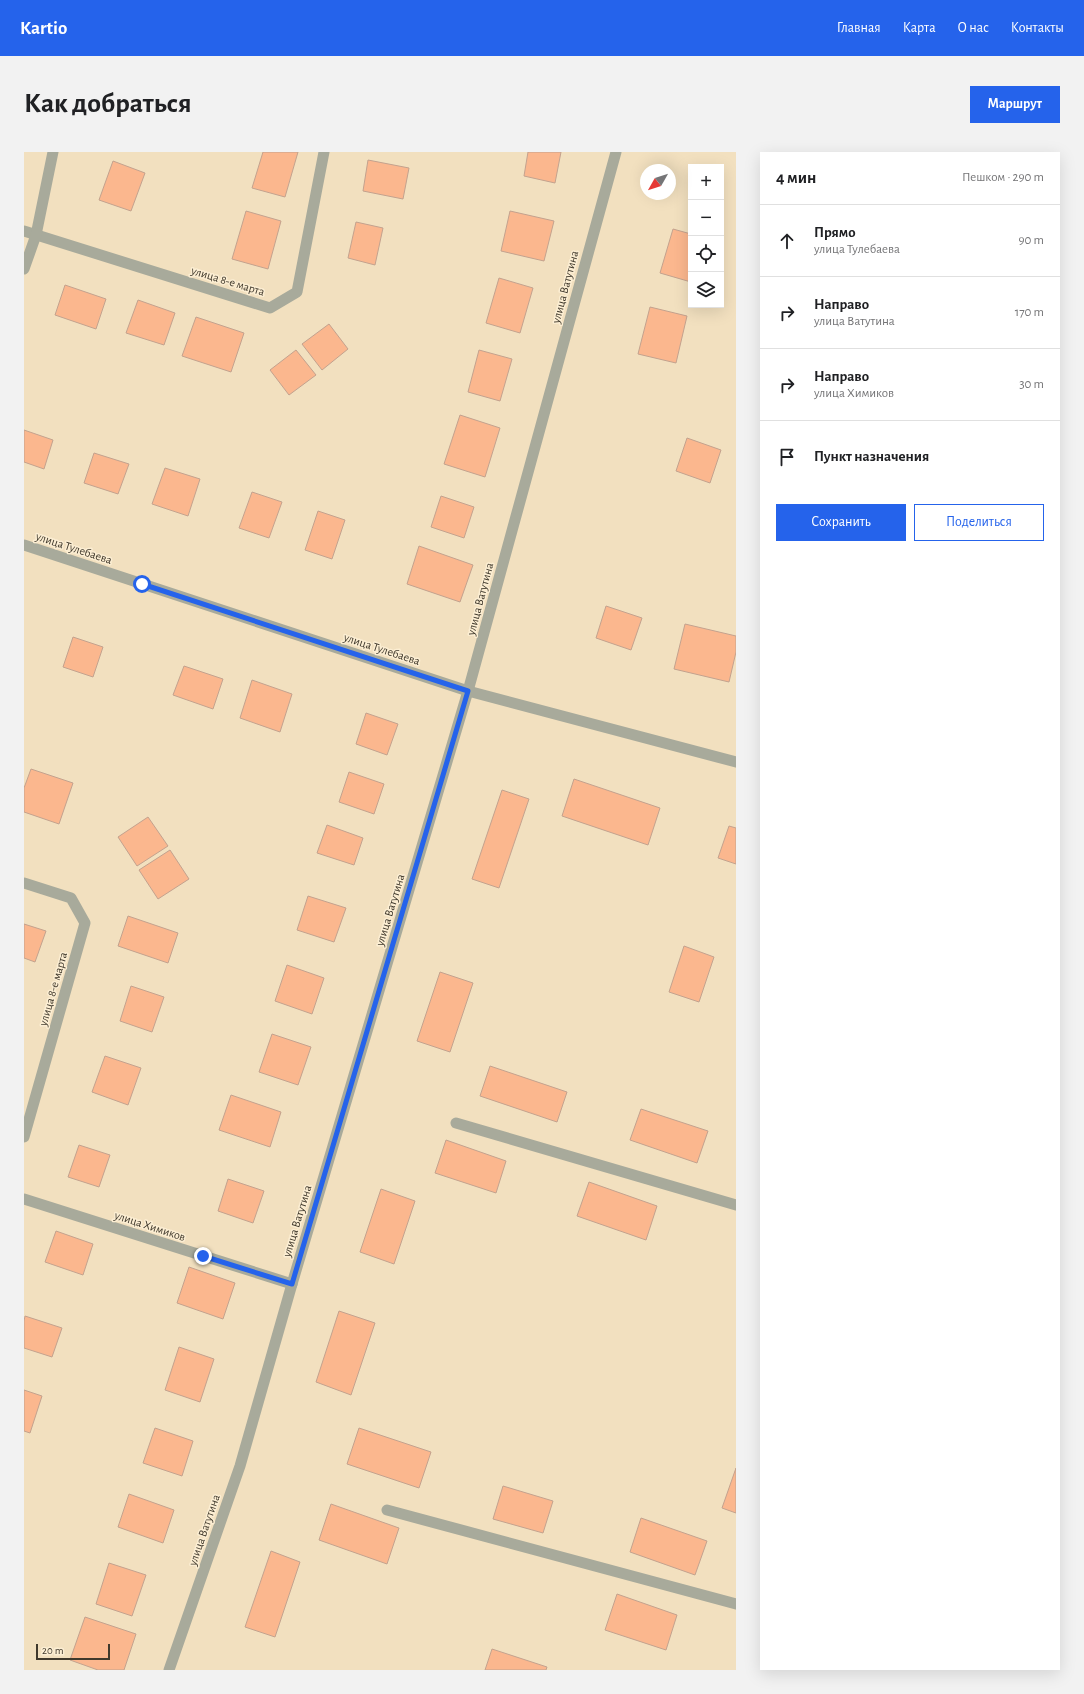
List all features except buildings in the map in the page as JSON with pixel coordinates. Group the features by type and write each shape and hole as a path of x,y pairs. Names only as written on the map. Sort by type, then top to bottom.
{"street":[{"path":"24,269 36,235 53,152"},
{"name":"улица 8-е марта","path":"24,231 270,308 297,292 324,152"},
{"name":"улица Ватутина","path":"169,1670 240,1466 292,1284 468,691 616,152"},
{"name":"улица Тулебаева","path":"24,545 468,691 736,762"},
{"name":"улица 8-е марта","path":"24,883 71,898 85,923 24,1137"},
{"path":"456,1123 736,1205"},
{"name":"улица Химиков","path":"24,1199 292,1284"},
{"path":"387,1510 736,1604"}],"route":[{"path":"142,584 468,691 292,1284 203,1256"}]}
